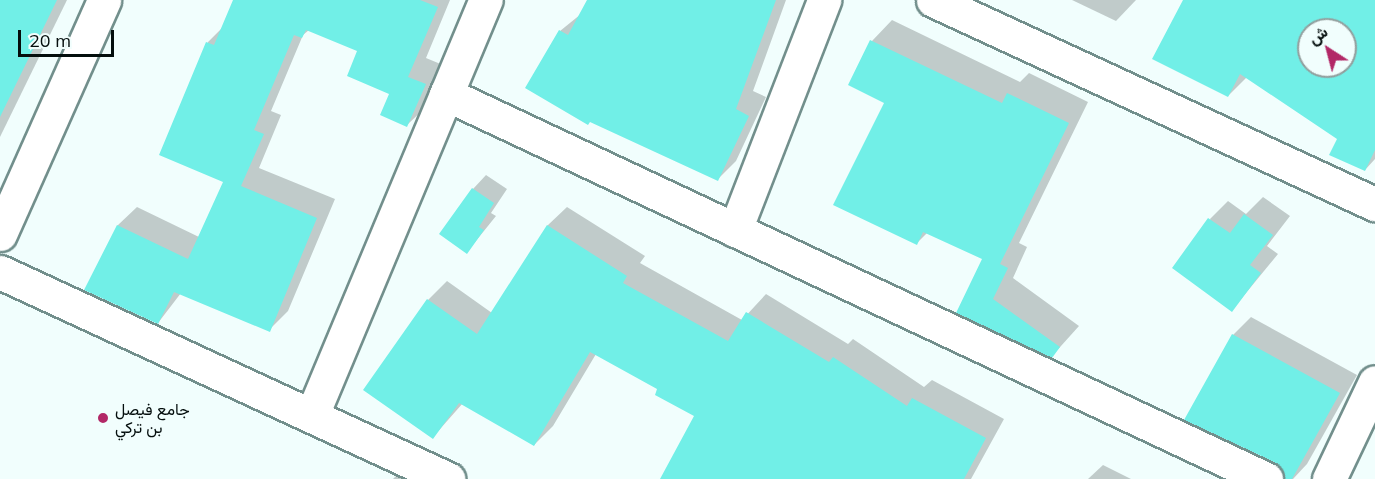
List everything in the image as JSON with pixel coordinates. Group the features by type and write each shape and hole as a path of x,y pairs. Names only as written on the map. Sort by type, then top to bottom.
{"street":[{"path":"0,234 104,0"},
{"path":"312,415 486,0"},
{"path":"735,230 824,0"},
{"path":"933,0 1375,204"},
{"path":"446,94 1266,479"},
{"path":"0,272 448,479"},
{"path":"1329,479 1375,382"}],"building":[{"path":"0,0 57,0 0,117"},
{"path":"233,0 420,0 438,7 408,77 426,84 407,127 380,115 389,94 347,76 357,51 306,30 302,38 294,35 254,130 264,134 241,186 317,218 270,332 174,292 158,324 84,290 117,225 188,259 223,182 159,155 206,42 214,45"},
{"path":"587,0 776,0 736,109 749,116 718,181 590,122 588,125 525,88 559,30 568,35"},
{"path":"1183,0 1375,0 1375,150 1365,171 1329,155 1337,139 1240,74 1228,97 1152,59"},
{"path":"870,40 1002,103 1007,93 1069,123 1000,264 1008,268 993,299 1060,347 1052,358 956,313 982,259 923,232 917,245 833,205 884,103 848,85"},
{"path":"472,188 494,203 479,227 484,230 467,254 439,234"},
{"path":"1244,214 1273,235 1250,265 1261,273 1232,312 1172,268 1208,218 1230,233"},
{"path":"547,225 627,276 623,283 728,341 746,312 829,362 833,357 907,406 912,398 986,438 964,479 660,479 694,416 655,395 657,389 590,352 534,446 459,403 433,439 363,390 427,299 477,334"},
{"path":"1232,334 1340,393 1292,479 1284,479 1274,462 1184,420"}],"place":[{"name":"جامع فيصل بن تركي","path":"103,418"}]}
